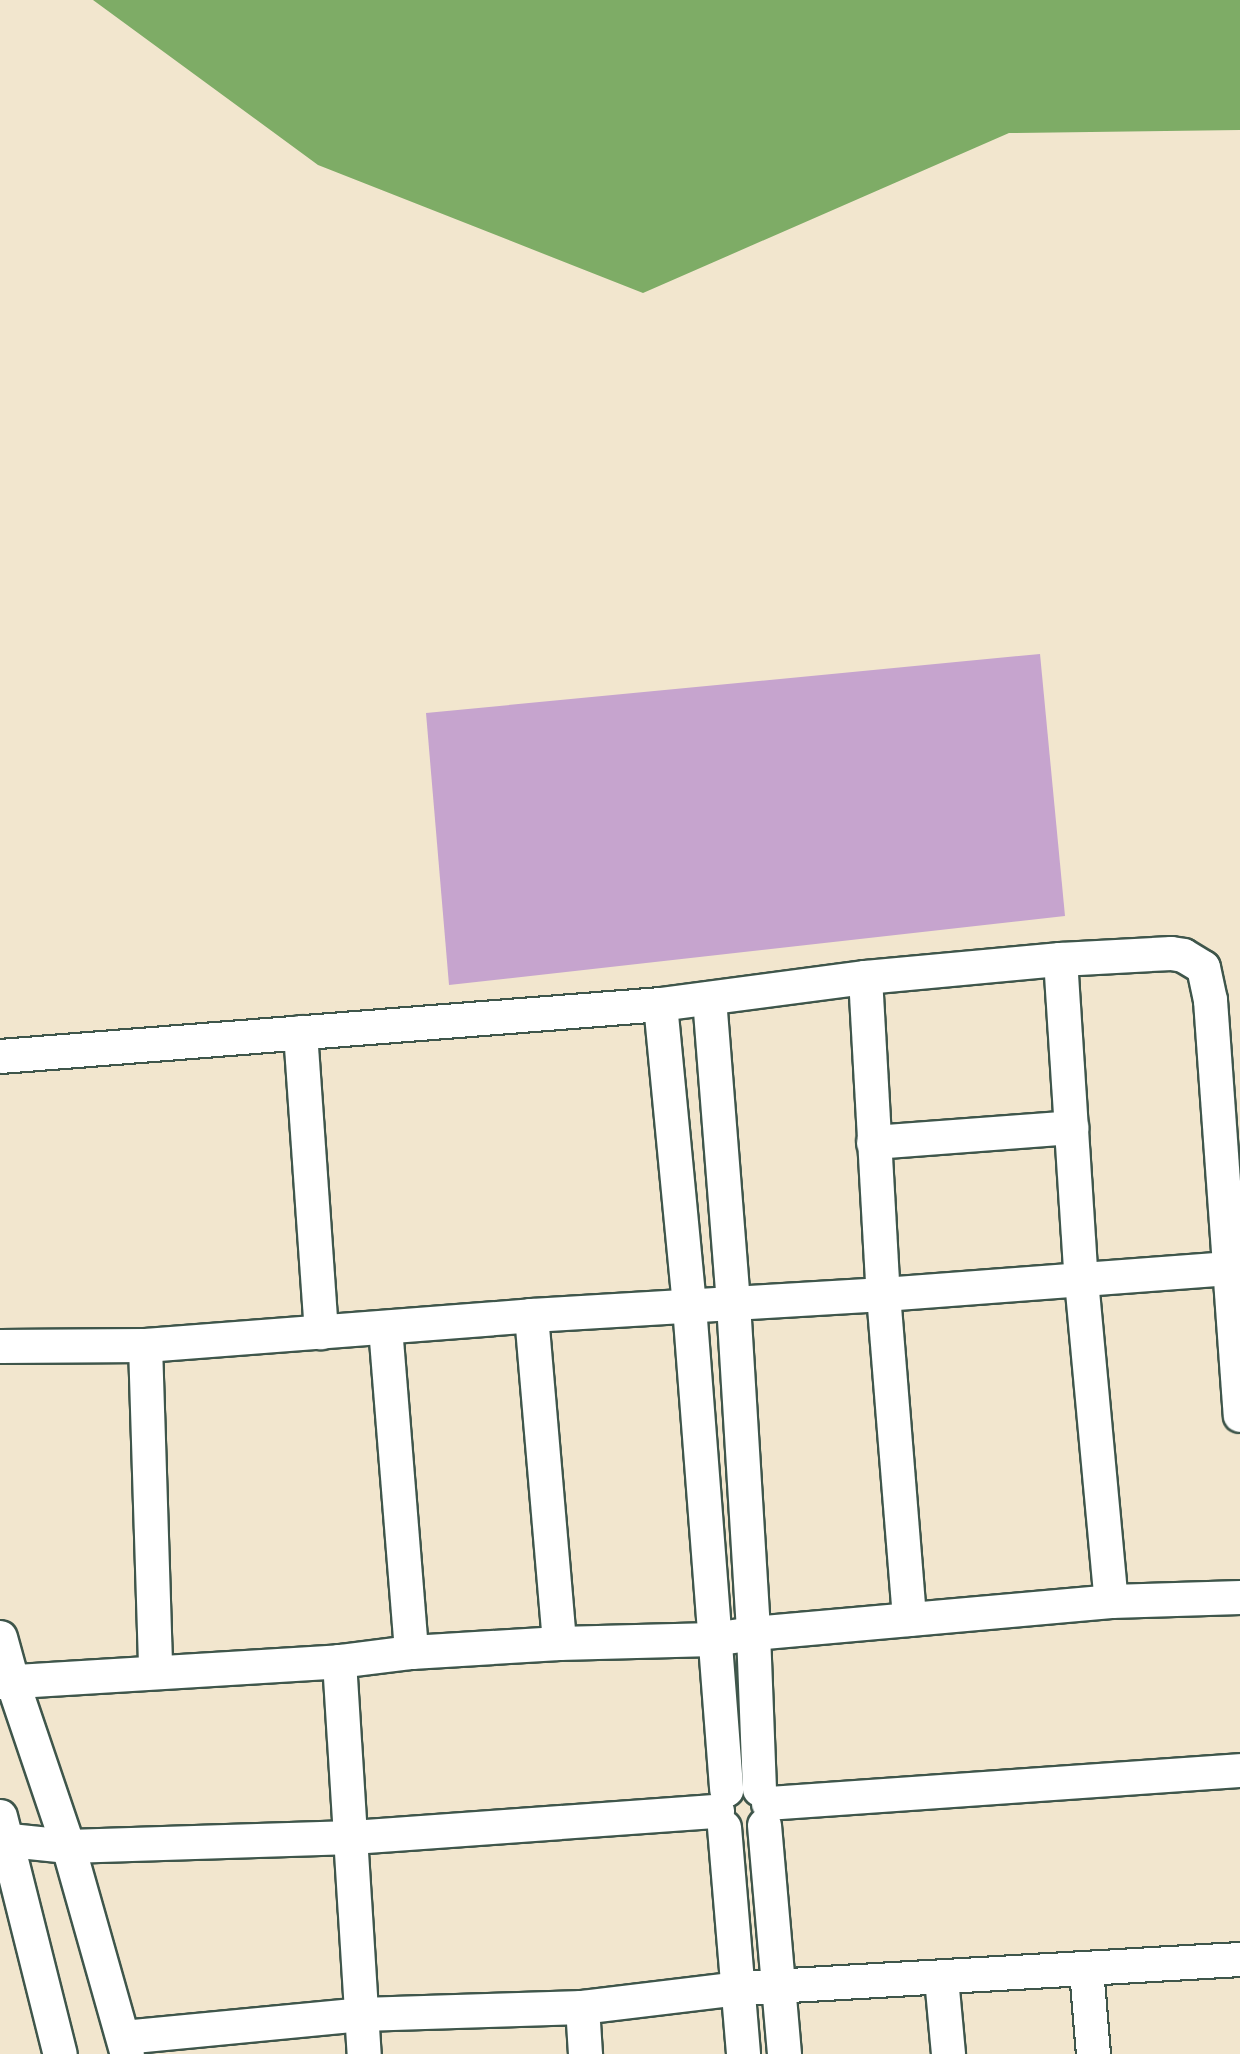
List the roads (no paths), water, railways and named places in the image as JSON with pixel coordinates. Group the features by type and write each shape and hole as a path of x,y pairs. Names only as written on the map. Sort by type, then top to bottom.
{"street":[{"path":"0,1056 660,1004 865,977 1060,959 1171,953 1193,959 1207,973 1240,1415"},
{"path":"1060,959 1081,1280 1112,1601"},
{"path":"865,977 883,1294 909,1619"},
{"path":"709,998 733,1303 764,1806 784,2054"},
{"path":"660,1004 689,1306 713,1638 722,1809 743,2054"},
{"path":"300,1032 321,1332"},
{"path":"873,1142 1071,1127"},
{"path":"0,1346 145,1345 531,1315 883,1294 1229,1268"},
{"path":"531,1315 560,1643"},
{"path":"385,1327 411,1652"},
{"path":"145,1345 155,1671"},
{"path":"6,1681 339,1661 411,1652 560,1643 713,1638 1112,1601 1240,1597"},
{"path":"0,1636 6,1681 68,1846 125,2045 361,2014 582,2007 779,1985 941,1978 1240,1959"},
{"path":"339,1661 364,2054"},
{"path":"60,2054 2,1831 68,1846 352,1838 722,1809 742,1784 764,1806 1240,1770"},
{"path":"722,1809 734,1834 747,1836 764,1806"},
{"path":"1086,1969 1093,2054"},
{"path":"941,1978 948,2054"},
{"path":"582,2007 585,2054"}]}
